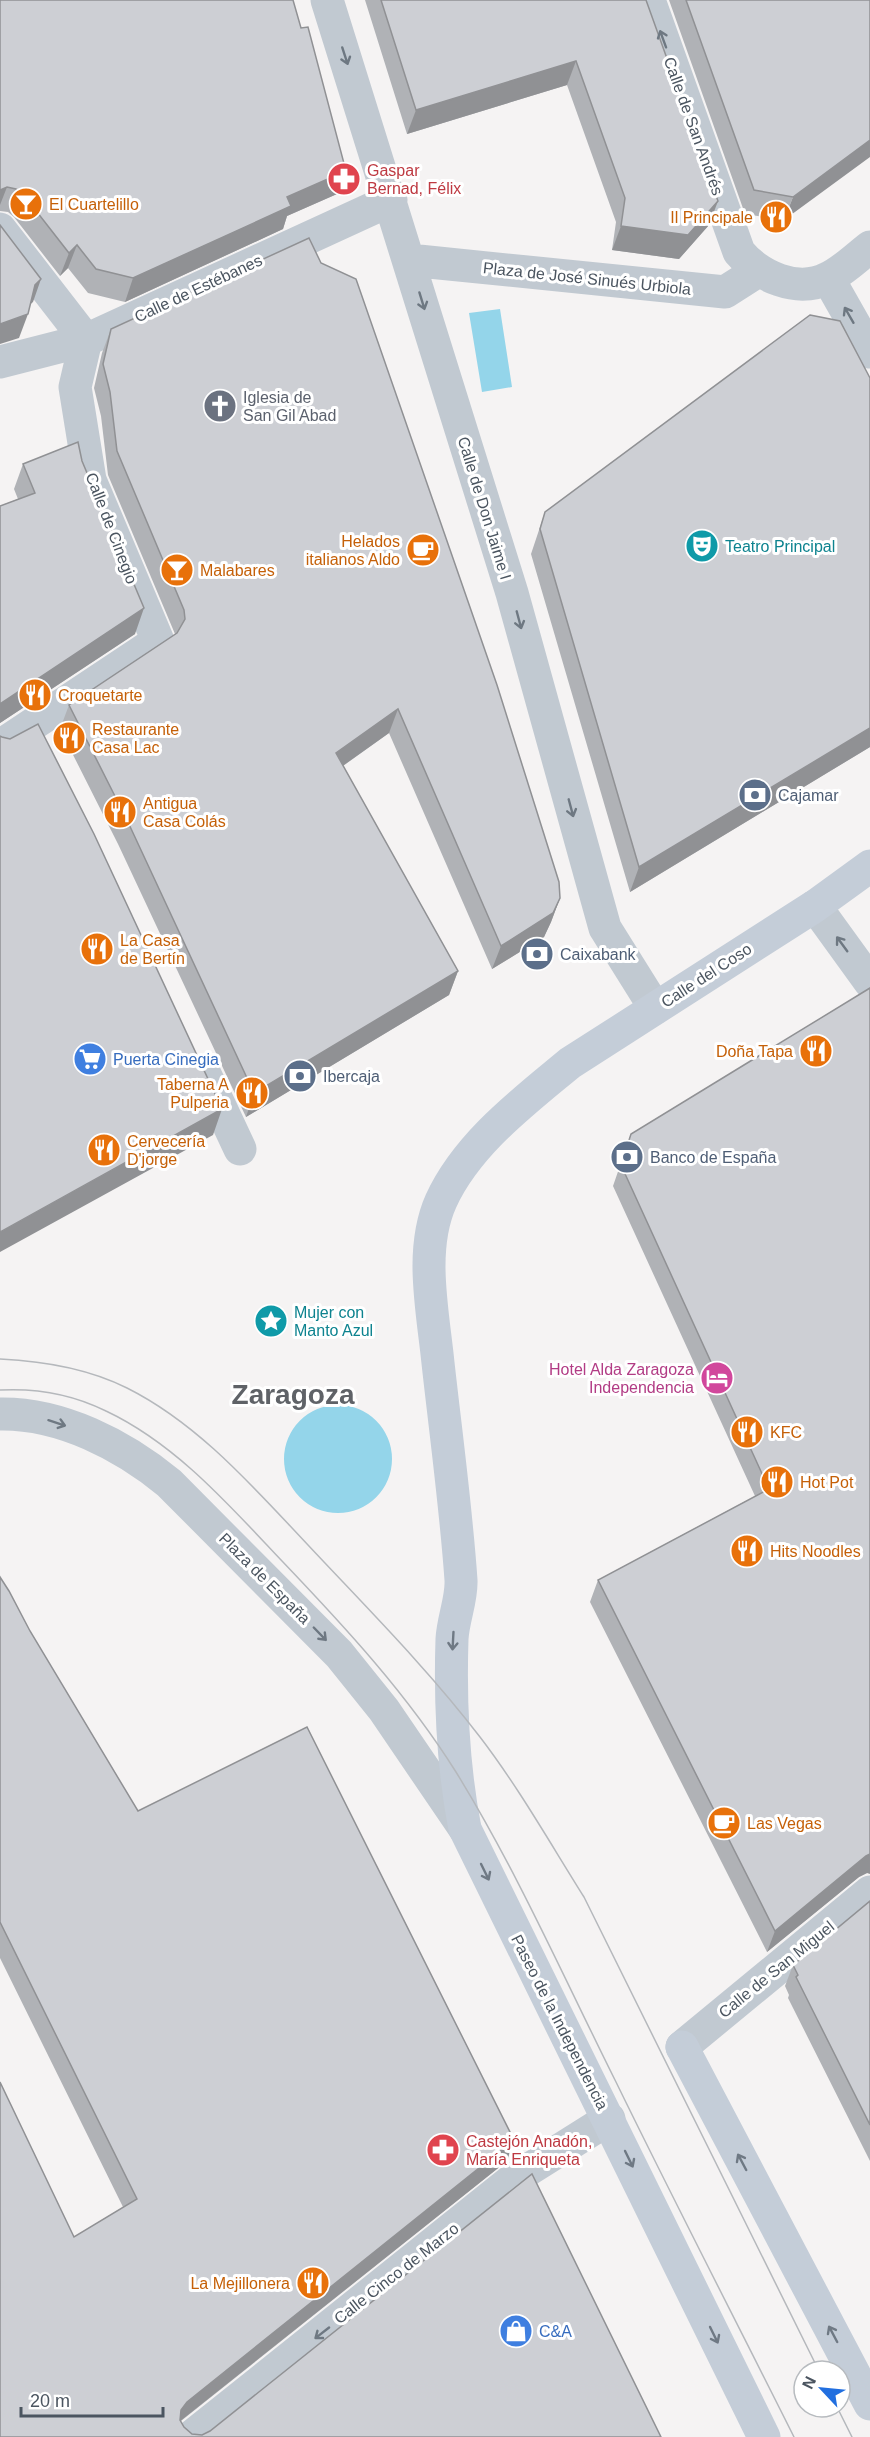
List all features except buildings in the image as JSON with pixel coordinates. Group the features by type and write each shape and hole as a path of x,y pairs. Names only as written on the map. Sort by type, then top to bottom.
{"street":[{"name":"Calle de Don Jaime I","path":"327,0 512,593 605,928 655,1008"},
{"name":"Calle de San Andrés","path":"649,0 761,268"},
{"name":"Calle de Estébanes","path":"0,362 86,340 391,200"},
{"path":"0,229 86,340"},
{"path":"761,268 816,283 828,278 870,247"},
{"name":"Plaza de José Sinués Urbiola","path":"410,261 725,292 761,268"},
{"path":"828,278 870,352"},
{"name":"Calle de Cinegio","path":"36,722 158,641 90,480 75,387 86,340"},
{"path":"0,746 36,722 51,752"},
{"name":"Calle del Coso","path":"461,1583 430,1279 432,1226 441,1202 466,1161 496,1128 570,1063 815,906 870,866"},
{"path":"815,906 870,982"},
{"path":"190,1043 240,1149"},
{"name":"Plaza de España","path":"0,1414 17,1413 52,1421 87,1434 127,1452 169,1483 339,1654 384,1710 465,1829"},
{"name":"Paseo de la Independencia","path":"461,1583 452,1635 451,1673 455,1770 465,1829 764,2437"},
{"name":"Calle de San Miguel","path":"870,1892 682,2047 870,2404"},
{"name":"Calle Cinco de Marzo","path":"190,2437 515,2178 609,2120"}],"water":[{"path":"500,309 512,387 482,392 469,313"},
{"path":"338,1405 359,1409 376,1421 388,1438 392,1459 388,1480 376,1497 359,1509 338,1513 317,1509 300,1497 288,1480 284,1459 288,1438 300,1421 317,1409"}],"tram line":[{"path":"0,1359 49,1364 112,1381 153,1403 202,1438 267,1501 397,1639 460,1712 508,1776 584,1897 813,2359"},
{"path":"0,1390 54,1393 80,1400 106,1411 156,1440 200,1477 242,1519 329,1611 417,1715 456,1772 520,1886 794,2437"},
{"path":"843,2419 852,2437"}],"place":[{"name":"Gaspar Bernad, Félix","path":"344,179"},
{"name":"El Cuartelillo","path":"26,204"},
{"name":"Il Principale","path":"776,217"},
{"name":"Iglesia de San Gil Abad","path":"220,406"},
{"name":"Teatro Principal","path":"702,546"},
{"name":"Helados italianos Aldo","path":"423,550"},
{"name":"Malabares","path":"177,570"},
{"name":"Croquetarte","path":"35,695"},
{"name":"Restaurante Casa Lac","path":"69,738"},
{"name":"Cajamar","path":"755,795"},
{"name":"Antigua Casa Colás","path":"120,812"},
{"name":"La Casa de Bertín","path":"97,949"},
{"name":"Caixabank","path":"537,954"},
{"name":"Doña Tapa","path":"816,1051"},
{"name":"Puerta Cinegia","path":"90,1059"},
{"name":"Ibercaja","path":"300,1076"},
{"name":"Taberna A Pulperia","path":"252,1093"},
{"name":"Cervecería D'jorge","path":"104,1150"},
{"name":"Banco de España","path":"627,1157"},
{"name":"Mujer con Manto Azul","path":"271,1321"},
{"name":"Hotel Alda Zaragoza Independencia","path":"717,1378"},
{"name":"KFC","path":"747,1432"},
{"name":"Hot Pot","path":"777,1482"},
{"name":"Hits Noodles","path":"747,1551"},
{"name":"Las Vegas","path":"724,1823"},
{"name":"Castejón Anadón, María Enriqueta","path":"443,2150"},
{"name":"La Mejillonera","path":"313,2283"},
{"name":"C&A","path":"516,2331"}],"district":[{"name":"Zaragoza","path":"293,1394"}]}
